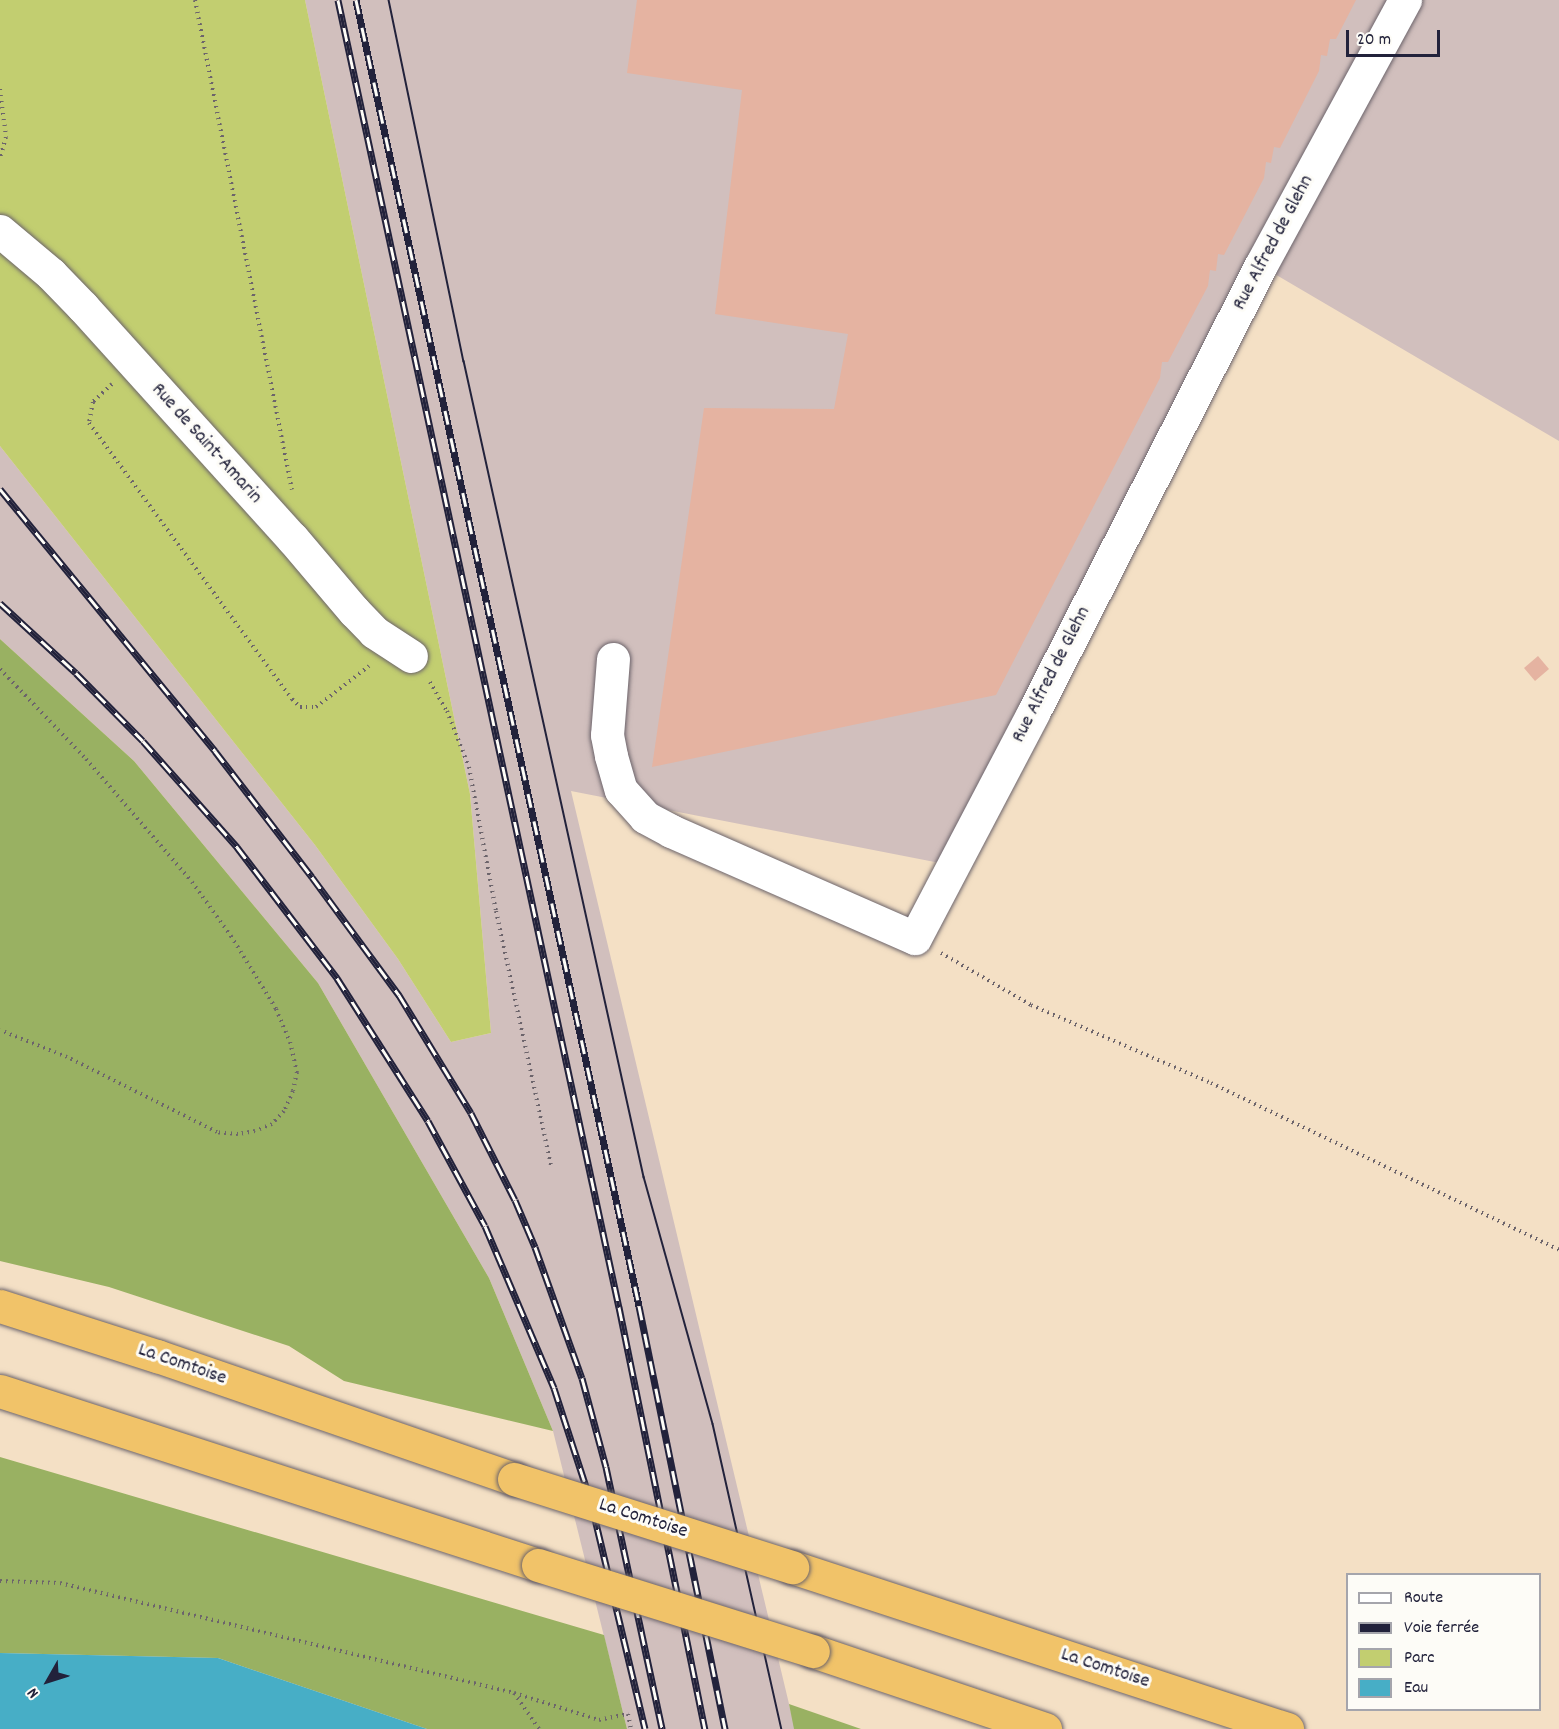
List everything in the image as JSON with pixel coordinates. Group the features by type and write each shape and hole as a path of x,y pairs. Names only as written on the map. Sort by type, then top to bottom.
{"highway":[{"name":"La Comtoise","path":"0,1306 157,1356 514,1479 792,1567 1287,1729"},
{"path":"0,1391 813,1651 1045,1729"}],"lane":[{"name":"Rue Alfred de Glehn","path":"915,938 1039,702 1261,265 1405,0"},
{"name":"Rue de Saint-Amarin","path":"0,231 51,274 292,538 354,611 403,652"},
{"path":"613,659 607,735 611,756 621,790 645,817 671,831 915,938"}],"path":[{"path":"195,0 291,476 292,538"},
{"path":"0,89 6,137 0,158"},
{"path":"134,363 93,402 89,423 292,699 300,707 316,707 403,652 447,711 469,767 496,911 551,1165"},
{"path":"0,669 86,759 192,882 231,936 276,1009 290,1042 297,1072 293,1091 284,1111 272,1124 255,1131 238,1134 217,1132 77,1062 0,1030"},
{"path":"915,938 1031,1005 1210,1083 1559,1250"},
{"path":"0,1581 60,1583 514,1693 599,1720 628,1714 631,1729"},
{"path":"514,1693 539,1729"}],"shaded area":[{"path":"305,0 1559,0 1559,441 1261,266 945,864 571,791 795,1729 627,1729 553,1431 489,1278 318,983 134,761 0,639 0,446 315,845 398,959 451,1042 491,1033 470,794"}],"green space":[{"path":"0,0 305,0 470,794 491,1033 451,1042 398,959 315,845 0,446"},
{"path":"0,639 134,761 318,983 489,1278 553,1431 344,1381 289,1346 109,1287 0,1261"},
{"path":"0,1457 604,1635 627,1729 427,1729 218,1658 0,1653"},
{"path":"789,1704 861,1729 794,1729"}],"water":[{"path":"0,1653 218,1658 427,1729 0,1729"}],"building":[{"path":"637,0 1356,0 1336,39 1330,39 1327,56 1321,55 1319,71 1280,148 1274,147 1271,163 1266,162 1264,178 1224,255 1218,254 1216,271 1210,270 1208,286 1168,362 1162,362 1160,378 996,695 652,767 704,408 834,409 848,334 715,314 742,90 627,73"},
{"path":"1538,656 1549,669 1535,681 1524,668"}],"tram line":[{"path":"389,0 464,361 644,1177 713,1424 782,1729"}],"railway":[{"path":"338,0 619,1307 705,1729"},
{"path":"356,0 639,1306 725,1729"},
{"path":"0,489 215,751 312,877 399,995 471,1113 515,1200 535,1247 582,1378 606,1467 662,1729"},
{"path":"0,603 76,673 143,741 237,847 337,978 428,1121 485,1226 554,1388 591,1502 645,1729"}]}
